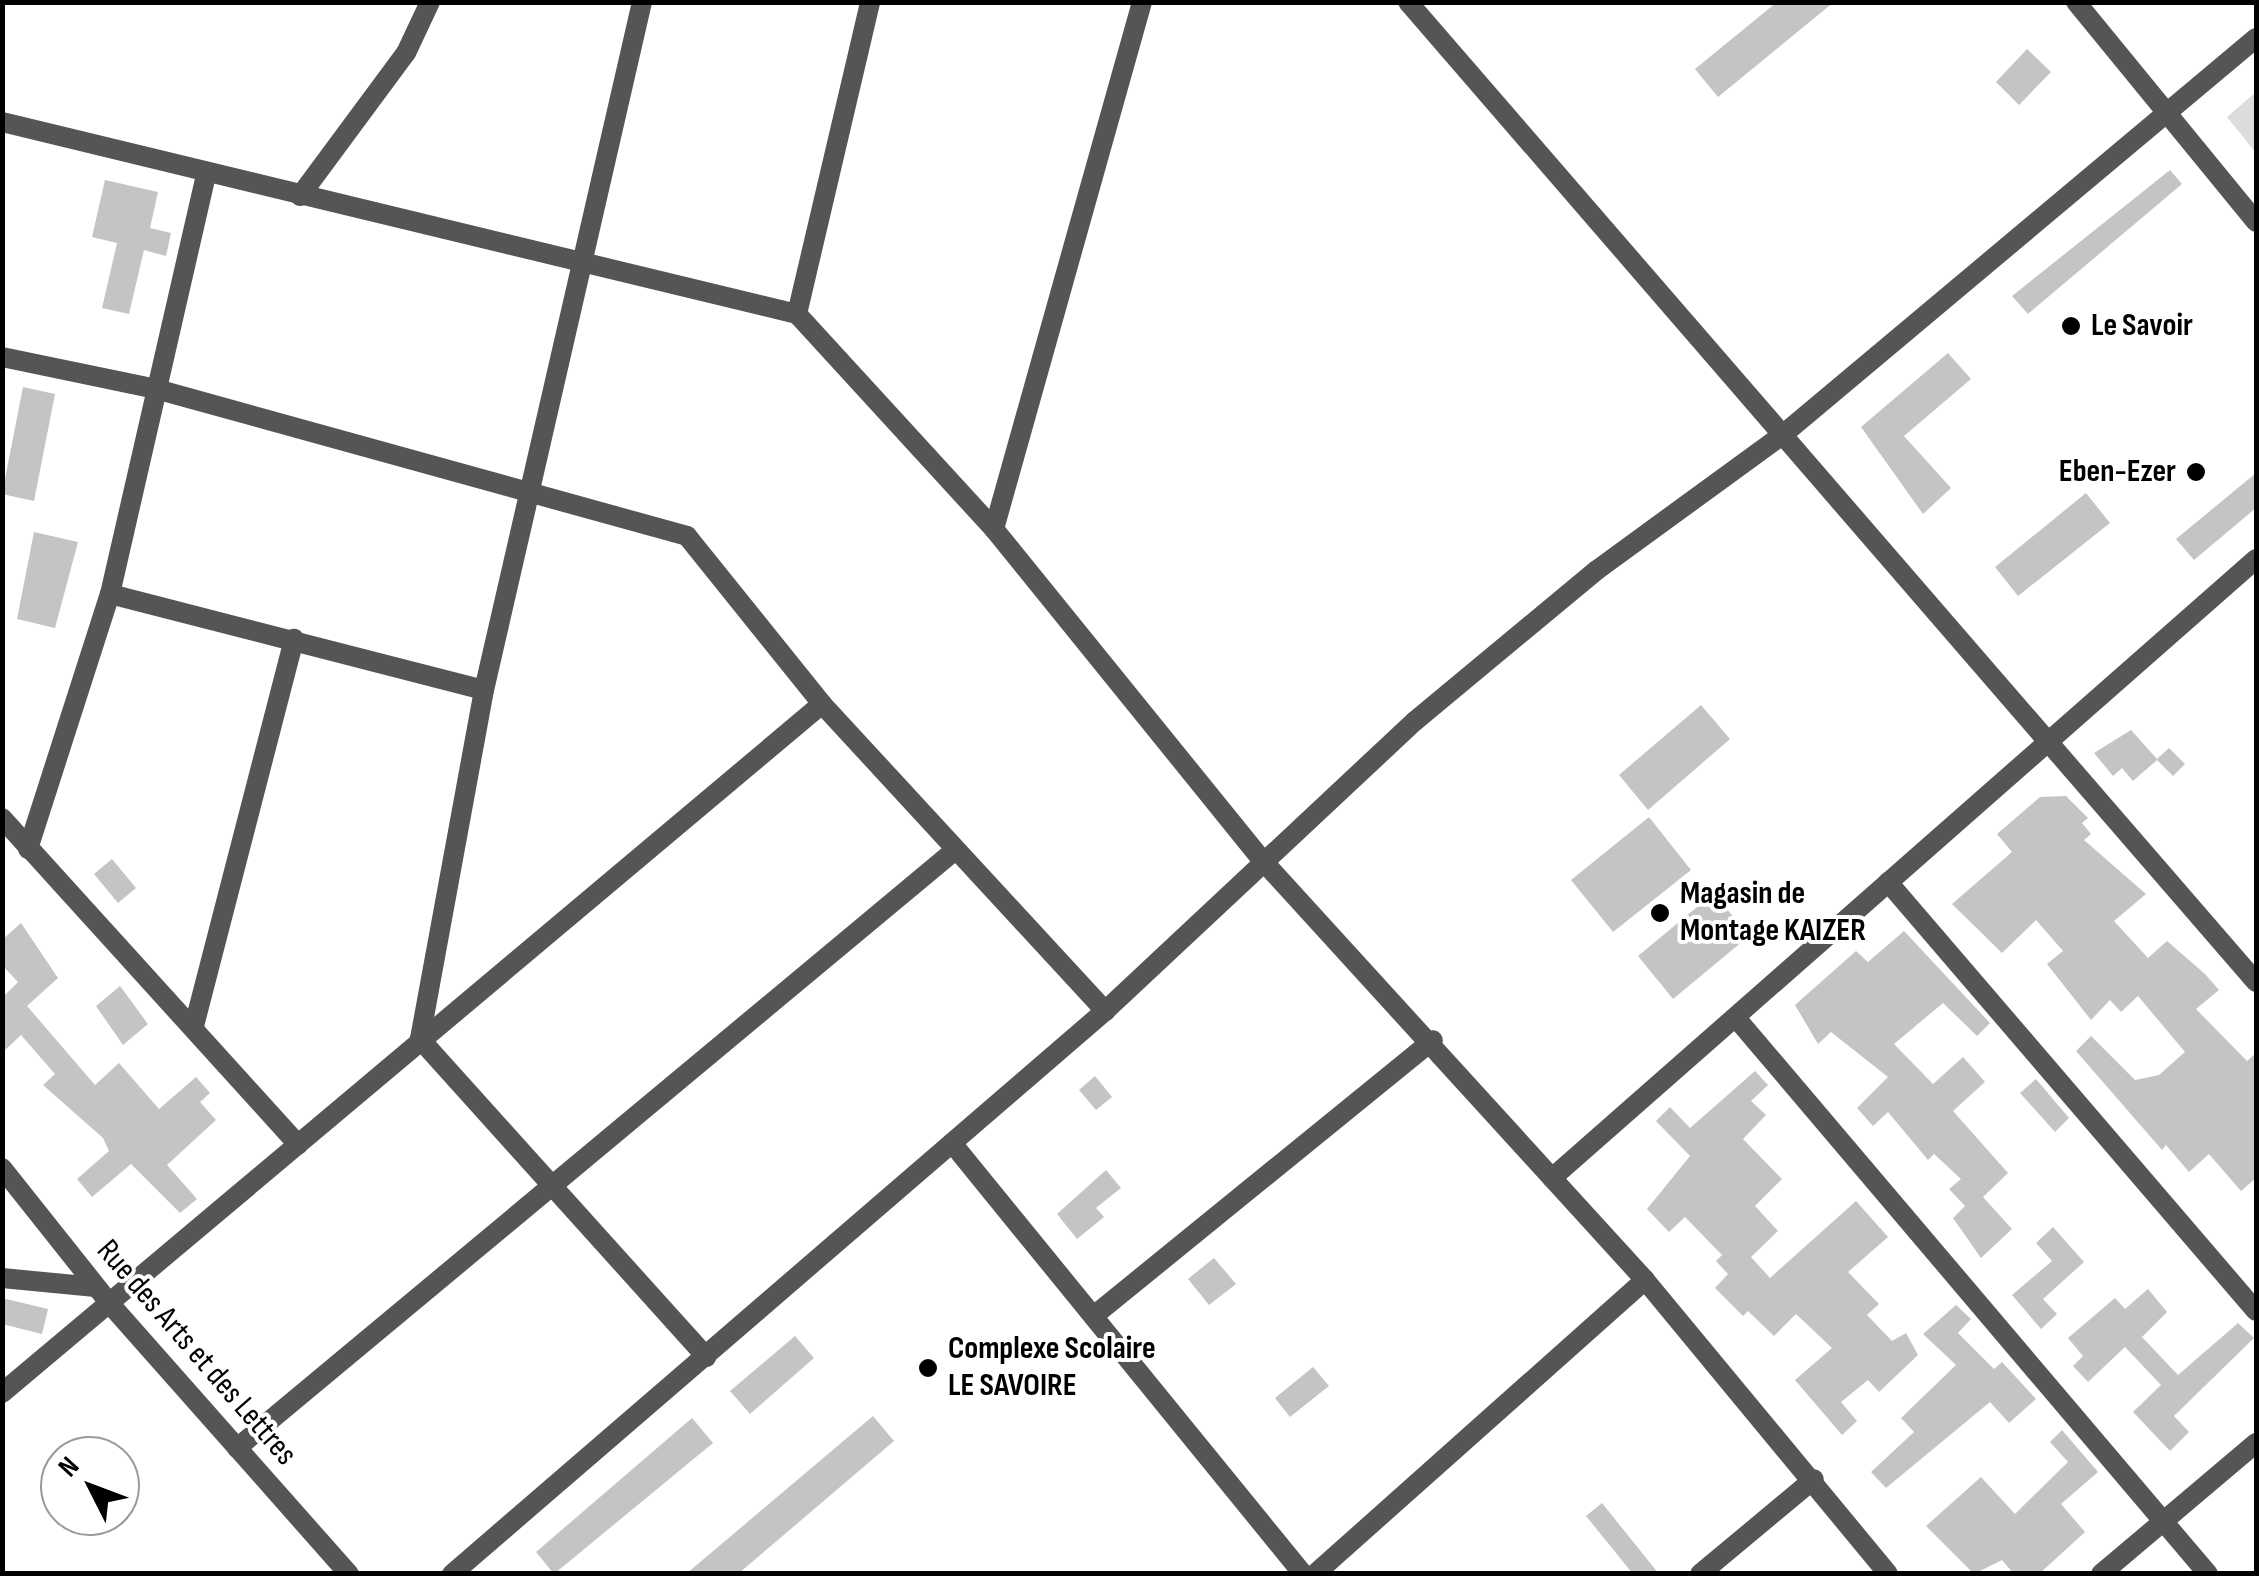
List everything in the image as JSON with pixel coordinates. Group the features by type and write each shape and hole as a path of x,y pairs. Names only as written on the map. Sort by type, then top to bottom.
{"street":[{"path":"300,196 406,54 430,2"},
{"path":"420,1039 484,690 536,490 582,258 642,2"},
{"path":"797,314 870,2"},
{"path":"994,529 1142,2"},
{"path":"1408,2 1786,432 2256,982"},
{"path":"2076,2 2256,222"},
{"path":"452,1574 1105,1011 1263,861 1597,570 1786,432 2256,38"},
{"path":"2,122 300,196 582,258 797,314 994,529 1263,861 1432,1040 1645,1280 1888,1574"},
{"path":"28,849 110,594 207,172"},
{"path":"2,358 156,389 536,490 697,542 822,704 954,852 1105,1011"},
{"path":"1552,1178 1737,1019 2048,736 2256,560"},
{"path":"110,594 484,690"},
{"path":"194,1026 294,639"},
{"path":"2,1393 822,704"},
{"path":"2,818 194,1026 298,1146"},
{"path":"237,1448 954,852"},
{"path":"1888,882 2256,1312"},
{"path":"1737,1019 2208,1574"},
{"path":"420,1039 706,1357"},
{"path":"1096,1314 1432,1040"},
{"path":"952,1143 1096,1314 1303,1574"},
{"name":"Rue des Arts et des Lettres","path":"2,1168 110,1304 349,1574"},
{"path":"2,1278 96,1287"},
{"path":"1315,1574 1645,1280"},
{"path":"2101,1574 2256,1443"},
{"path":"1700,1574 1814,1480"}],"shaded area":[{"path":"2256,92 2256,153 2227,117"}],"building":[{"path":"1777,2 1834,2 1718,97 1695,69"},
{"path":"2027,49 2051,72 2019,105 1996,82"},
{"path":"2170,170 2182,184 2028,314 2012,296"},
{"path":"105,180 158,192 150,228 171,233 166,256 144,250 129,314 102,308 117,243 92,237"},
{"path":"1948,353 1971,379 1904,436 1951,488 1923,514 1861,427"},
{"path":"23,387 55,394 34,501 2,494"},
{"path":"2256,473 2256,508 2194,560 2176,539"},
{"path":"2086,493 2110,523 2018,596 1995,567"},
{"path":"34,532 78,542 55,628 17,619"},
{"path":"1701,705 1730,739 1648,810 1619,775"},
{"path":"2131,730 2157,759 2169,748 2185,764 2173,776 2157,760 2133,781 2122,768 2113,776 2094,753"},
{"path":"2066,796 2088,818 2082,823 2091,834 2084,840 2146,894 2114,921 2148,958 2167,941 2205,974 2219,990 2196,1009 2247,1061 2256,1053 2256,1178 2241,1191 2209,1154 2189,1172 2166,1145 2162,1150 2076,1051 2091,1036 2135,1080 2159,1075 2185,1052 2138,996 2121,1012 2110,1000 2091,1020 2047,964 2063,951 2036,920 2002,953 1952,904 2012,852 1997,834 2040,797"},
{"path":"1649,817 1691,870 1613,932 1571,880"},
{"path":"112,859 136,888 118,903 94,874"},
{"path":"1714,893 1749,936 1673,999 1638,956"},
{"path":"21,923 58,978 27,1006 95,1085 119,1063 159,1109 196,1077 210,1093 200,1102 216,1120 167,1165 197,1199 180,1213 131,1164 92,1197 77,1179 109,1151 103,1138 43,1085 55,1074 21,1035 2,1053 2,998 18,982 2,965 2,940"},
{"path":"1904,931 1990,1023 1977,1036 1943,1003 1894,1044 1933,1084 1963,1057 1985,1082 1953,1111 2008,1173 1983,1197 2012,1229 1981,1258 1953,1218 1965,1206 1949,1189 1961,1179 1934,1154 1928,1160 1888,1112 1873,1126 1857,1108 1888,1077 1831,1032 1818,1044 1795,1005 1856,951 1868,962"},
{"path":"120,986 148,1024 123,1045 96,1006"},
{"path":"1755,1071 1768,1085 1751,1101 1766,1115 1743,1139 1782,1179 1755,1206 1778,1231 1751,1257 1770,1278 1856,1201 1888,1237 1848,1272 1879,1304 1867,1315 1892,1341 1906,1333 1918,1355 1879,1392 1868,1380 1841,1402 1857,1421 1842,1435 1795,1380 1832,1348 1796,1314 1774,1336 1748,1311 1743,1316 1715,1288 1728,1274 1716,1261 1722,1255 1685,1217 1669,1232 1647,1209 1690,1156 1656,1121 1670,1107 1690,1128"},
{"path":"1095,1076 1112,1097 1096,1110 1079,1090"},
{"path":"2036,1079 2069,1118 2055,1132 2020,1093"},
{"path":"1106,1170 1121,1188 1096,1208 1104,1217 1077,1239 1057,1214"},
{"path":"2053,1227 2084,1262 2043,1299 2057,1314 2041,1329 2012,1295 2052,1261 2036,1243"},
{"path":"1214,1258 1236,1284 1209,1305 1188,1279"},
{"path":"2148,1289 2167,1312 2142,1337 2178,1375 2238,1323 2254,1338 2174,1416 2189,1432 2170,1451 2133,1412 2161,1385 2125,1347 2088,1382 2073,1366 2083,1356 2068,1338 2115,1298 2125,1309"},
{"path":"2,1298 48,1309 42,1334 2,1324"},
{"path":"1956,1305 1971,1319 1958,1333 1994,1369 2002,1362 2036,1399 2009,1423 1990,1402 1886,1488 1871,1472 1914,1432 1901,1418 1956,1365 1923,1334"},
{"path":"795,1336 814,1358 750,1414 730,1391"},
{"path":"1313,1367 1329,1386 1290,1417 1275,1398"},
{"path":"873,1416 894,1441 738,1574 686,1574"},
{"path":"692,1418 713,1443 554,1574 536,1552"},
{"path":"2062,1430 2098,1472 2061,1504 2085,1532 2039,1574 2014,1574 2002,1560 1974,1574 1926,1526 1981,1477 2015,1514 2068,1462 2050,1442"},
{"path":"1602,1503 1659,1574 1633,1574 1586,1516"}],"place":[{"name":"Le Savoir","path":"2071,326"},
{"name":"Eben-Ezer","path":"2196,472"},
{"name":"Magasin de Montage KAIZER","path":"1660,913"},
{"name":"Complexe Scolaire LE SAVOIRE","path":"928,1368"}]}
